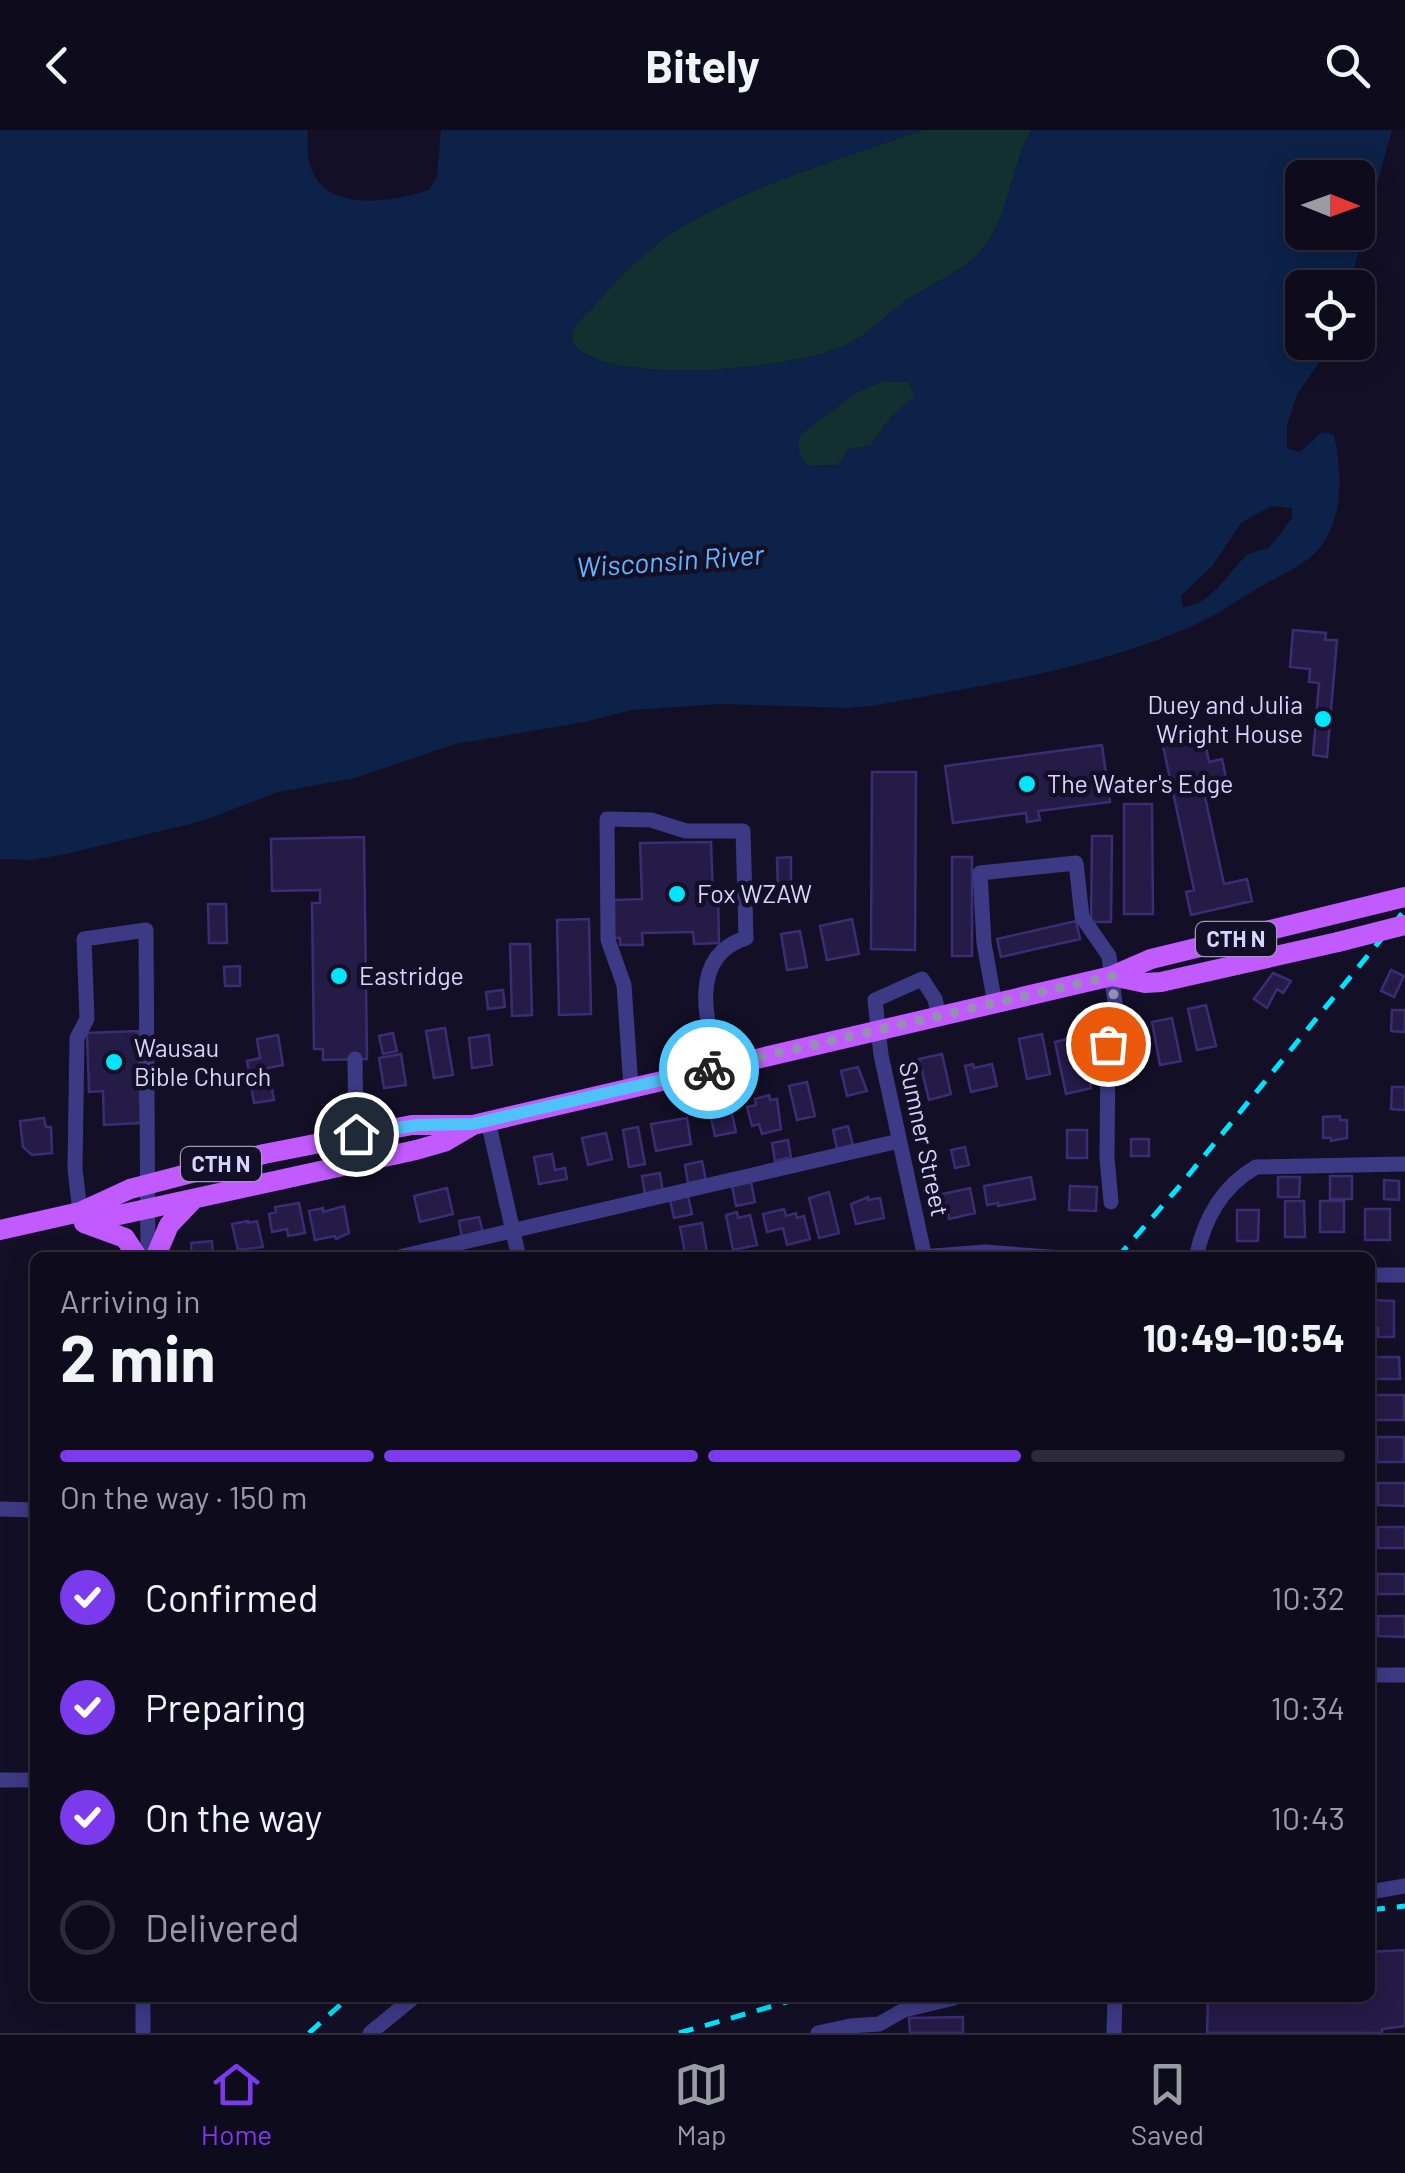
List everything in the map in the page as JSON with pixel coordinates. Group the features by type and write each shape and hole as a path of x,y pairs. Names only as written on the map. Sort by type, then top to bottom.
{"main road":[{"name":"CTH N","path":"146,1184 356,1134 418,1125 480,1123 1112,976 1151,960 1405,897"},
{"name":"CTH N","path":"1112,976 1161,982 1405,925"},
{"name":"CTH N","path":"72,1214 104,1217 147,1210 430,1147 480,1123"},
{"path":"0,1230 72,1214 146,1184"},
{"path":"155,1252 172,1220 198,1198"},
{"path":"72,1214 120,1235 135,1252"}],"street":[{"path":"632,1088 624,984 608,940 607,820 650,820 686,831 743,830 746,938 731,945 715,962 709,971 705,996 708,1029 721,1066"},
{"path":"994,1004 984,943 980,873 1076,863 1082,917 1106,951 1112,976 1115,1006 1108,1044 1107,1116 1111,1202"},
{"path":"72,1214 78,1038 87,1019 84,938 146,930 146,1184"},
{"path":"876,1031 875,1000 922,979 935,1000 939,1017"},
{"name":"Sumner Street","path":"876,1031 918,1252"},
{"path":"355,1060 356,1134"},
{"path":"480,1123 518,1252"},
{"path":"420,1252 899,1140"},
{"path":"1198,1252 1210,1210 1240,1176 1256,1167 1405,1164"},
{"name":"CTH N","path":"146,1184 151,1252"},
{"path":"1375,1276 1405,1276"},
{"path":"0,1510 30,1510"},
{"path":"1375,1675 1405,1675"},
{"path":"0,1780 30,1780"},
{"path":"1375,1891 1405,1886"},
{"path":"143,2002 143,2033"},
{"path":"370,2033 408,2002"},
{"path":"818,2033 878,2028 904,2010 937,2002"},
{"path":"1114,2002 1114,2033"}],"green space":[{"path":"923,130 1031,130 1001,215 985,247 964,266 907,300 859,338 828,352 794,360 708,370 624,366 592,357 572,343 574,327 609,289 661,241 702,215 764,187"},
{"path":"883,381 909,382 915,396 891,417 871,445 847,450 839,465 808,466 798,451 799,435 857,392"}],"water":[{"name":"Wisconsin River","path":"0,130 308,130 308,157 315,176 327,190 363,201 429,190 437,177 441,130 923,130 796,174 702,215 648,252 574,327 572,343 592,357 624,366 708,370 828,352 859,338 907,300 965,266 994,232 1031,130 1392,130 1375,192 1375,160 1285,160 1285,250 1359,250 1354,270 1285,270 1285,360 1321,360 1297,394 1287,426 1287,448 1300,452 1322,432 1334,435 1339,487 1336,514 1321,547 1307,560 1206,619 1147,644 1070,667 872,706 720,704 632,710 455,744 355,778 278,792 202,821 31,860 0,859","holes":["883,381 909,382 915,396 891,417 871,445 847,450 838,465 808,466 798,451 800,435 857,392","1271,506 1292,508 1292,518 1269,548 1248,554 1210,595 1183,607 1181,596 1213,565 1241,523"]}],"building":[{"name":"Duey and Julia Wright House","path":"1293,630 1326,633 1325,640 1337,640 1327,757 1313,755 1319,683 1309,682 1310,669 1290,667"},
{"path":"1204,737 1209,762 1222,759 1229,792 1205,797 1224,884 1247,879 1252,901 1191,915 1186,892 1194,890 1163,746"},
{"name":"The Water's Edge","path":"1102,745 1110,802 1038,811 1040,820 1027,822 1026,813 953,823 945,766"},
{"path":"872,772 916,772 915,950 871,949"},
{"path":"1124,804 1152,804 1153,914 1124,914"},
{"path":"1092,836 1112,836 1111,922 1091,922"},
{"name":"Eastridge","path":"364,837 367,1059 323,1060 323,1049 314,1049 312,903 320,903 320,890 272,891 271,839"},
{"name":"Fox WZAW","path":"711,842 719,943 694,944 693,932 642,933 643,945 620,945 620,938 614,938 614,900 642,899 640,843"},
{"path":"791,857 791,891 778,891 777,858"},
{"path":"952,857 972,857 972,956 952,956"},
{"path":"208,904 226,904 227,943 209,943"},
{"path":"589,919 591,1014 559,1015 557,920"},
{"path":"852,919 859,954 827,960 820,926"},
{"path":"1076,921 1080,939 1001,957 997,939"},
{"path":"800,931 807,967 787,970 781,934"},
{"path":"510,944 530,944 532,1015 512,1016"},
{"path":"240,966 240,986 225,986 224,967"},
{"path":"1391,970 1404,976 1394,997 1381,991"},
{"path":"1273,973 1291,981 1283,993 1277,989 1267,1008 1254,999"},
{"path":"503,990 505,1007 488,1009 486,992"},
{"path":"1206,1005 1216,1046 1197,1050 1188,1009"},
{"path":"1392,1010 1405,1010 1405,1032 1391,1031"},
{"path":"1172,1018 1181,1061 1160,1065 1152,1022"},
{"path":"445,1028 453,1075 434,1078 426,1031"},
{"name":"Wausau Bible Church","path":"138,1031 141,1123 104,1125 103,1091 89,1092 87,1033"},
{"path":"393,1033 397,1051 383,1054 379,1036"},
{"path":"1042,1034 1050,1074 1027,1079 1019,1039"},
{"path":"278,1035 283,1065 268,1068 274,1100 254,1103 247,1061 260,1058 257,1039"},
{"path":"489,1035 492,1065 472,1068 469,1038"},
{"path":"1079,1036 1091,1088 1066,1094 1055,1042"},
{"path":"401,1054 406,1085 384,1088 379,1058"},
{"path":"942,1054 951,1094 929,1100 919,1059"},
{"path":"973,1064 974,1068 992,1064 997,1086 971,1092 965,1066"},
{"path":"858,1067 867,1091 847,1096 841,1071"},
{"path":"807,1082 815,1116 797,1120 789,1086"},
{"path":"1392,1087 1405,1087 1405,1110 1391,1109"},
{"path":"769,1095 770,1100 777,1099 781,1129 762,1134 759,1124 752,1126 747,1107 756,1105 755,1099"},
{"path":"730,1104 736,1132 715,1136 709,1109"},
{"path":"1340,1116 1340,1120 1347,1120 1347,1138 1323,1138 1323,1117"},
{"path":"44,1118 46,1127 51,1127 52,1153 32,1155 23,1147 20,1121"},
{"path":"687,1118 691,1144 656,1151 651,1124"},
{"path":"848,1126 853,1145 837,1149 833,1130"},
{"path":"638,1127 645,1164 629,1167 623,1130"},
{"path":"1067,1130 1087,1130 1087,1158 1067,1158"},
{"path":"606,1133 612,1159 588,1165 582,1138"},
{"path":"1131,1139 1149,1139 1149,1156 1131,1156"},
{"path":"788,1140 791,1157 775,1161 772,1143"},
{"path":"965,1147 969,1165 955,1168 951,1150"},
{"path":"552,1154 555,1170 565,1168 567,1179 539,1184 534,1157"},
{"path":"702,1161 706,1180 688,1183 685,1165"},
{"path":"660,1173 663,1192 645,1195 642,1176"},
{"path":"1330,1176 1352,1176 1352,1199 1330,1199"},
{"path":"1031,1177 1035,1199 987,1205 984,1186"},
{"path":"1278,1177 1300,1177 1299,1197 1278,1197"},
{"path":"1384,1180 1399,1181 1399,1200 1384,1199"},
{"path":"751,1182 755,1202 736,1206 732,1186"},
{"path":"1070,1186 1097,1187 1096,1211 1069,1210"},
{"path":"447,1188 453,1214 420,1222 414,1196"},
{"path":"970,1188 975,1213 949,1219 943,1194"},
{"path":"829,1192 839,1233 819,1238 809,1198"},
{"path":"688,1196 692,1214 674,1218 670,1200"},
{"path":"868,1197 880,1198 884,1218 856,1224 851,1204"},
{"path":"1285,1201 1304,1201 1305,1237 1285,1237"},
{"path":"1320,1201 1344,1201 1344,1232 1320,1232"},
{"path":"299,1203 305,1233 288,1236 287,1229 272,1232 269,1214 276,1212 275,1207"},
{"path":"344,1206 349,1233 336,1239 335,1236 315,1240 309,1211"},
{"path":"784,1209 786,1216 804,1216 810,1239 787,1245 783,1228 767,1232 763,1214"},
{"path":"1365,1209 1390,1209 1390,1240 1365,1240"},
{"path":"1237,1210 1259,1210 1258,1241 1237,1241"},
{"path":"737,1212 738,1218 750,1215 757,1245 733,1250 726,1215"},
{"path":"479,1217 483,1233 462,1238 459,1221"},
{"path":"257,1221 263,1247 238,1250 232,1224"},
{"path":"702,1223 707,1252 685,1252 680,1227"},
{"path":"212,1241 213,1252 192,1252 191,1243"},
{"path":"1375,1300 1394,1301 1394,1337 1378,1337"},
{"path":"1375,1357 1399,1357 1400,1379 1375,1379"},
{"path":"1375,1395 1404,1395 1404,1420 1375,1420"},
{"path":"1377,1437 1404,1437 1404,1462 1377,1462"},
{"path":"1378,1483 1405,1483 1405,1506 1378,1505"},
{"path":"1378,1527 1405,1527 1405,1548 1378,1548"},
{"path":"1377,1574 1405,1574 1405,1594 1377,1594"},
{"path":"1378,1616 1405,1616 1405,1637 1378,1636"},
{"path":"1405,1950 1405,2026 1382,2029 1382,2033 1207,2033 1208,2002 1375,2002 1375,1952"},
{"path":"963,2017 963,2033 910,2033 909,2018"}],"railway":[{"path":"1122,1252 1405,910"},
{"path":"1375,1909 1405,1906"},
{"path":"309,2033 344,2002"},
{"path":"679,2033 787,2002"}],"way so far":[{"path":"709,1069 1112,976 1115,1013 1108,1044"}],"place":[{"name":"Duey and Julia Wright House","path":"1323,719"},
{"name":"The Water's Edge","path":"1027,784"},
{"name":"Fox WZAW","path":"677,894"},
{"name":"Eastridge","path":"339,976"},
{"name":"Wausau Bible Church","path":"114,1062"}],"route":[{"path":"356,1134 418,1125 473,1124 709,1069"}]}
